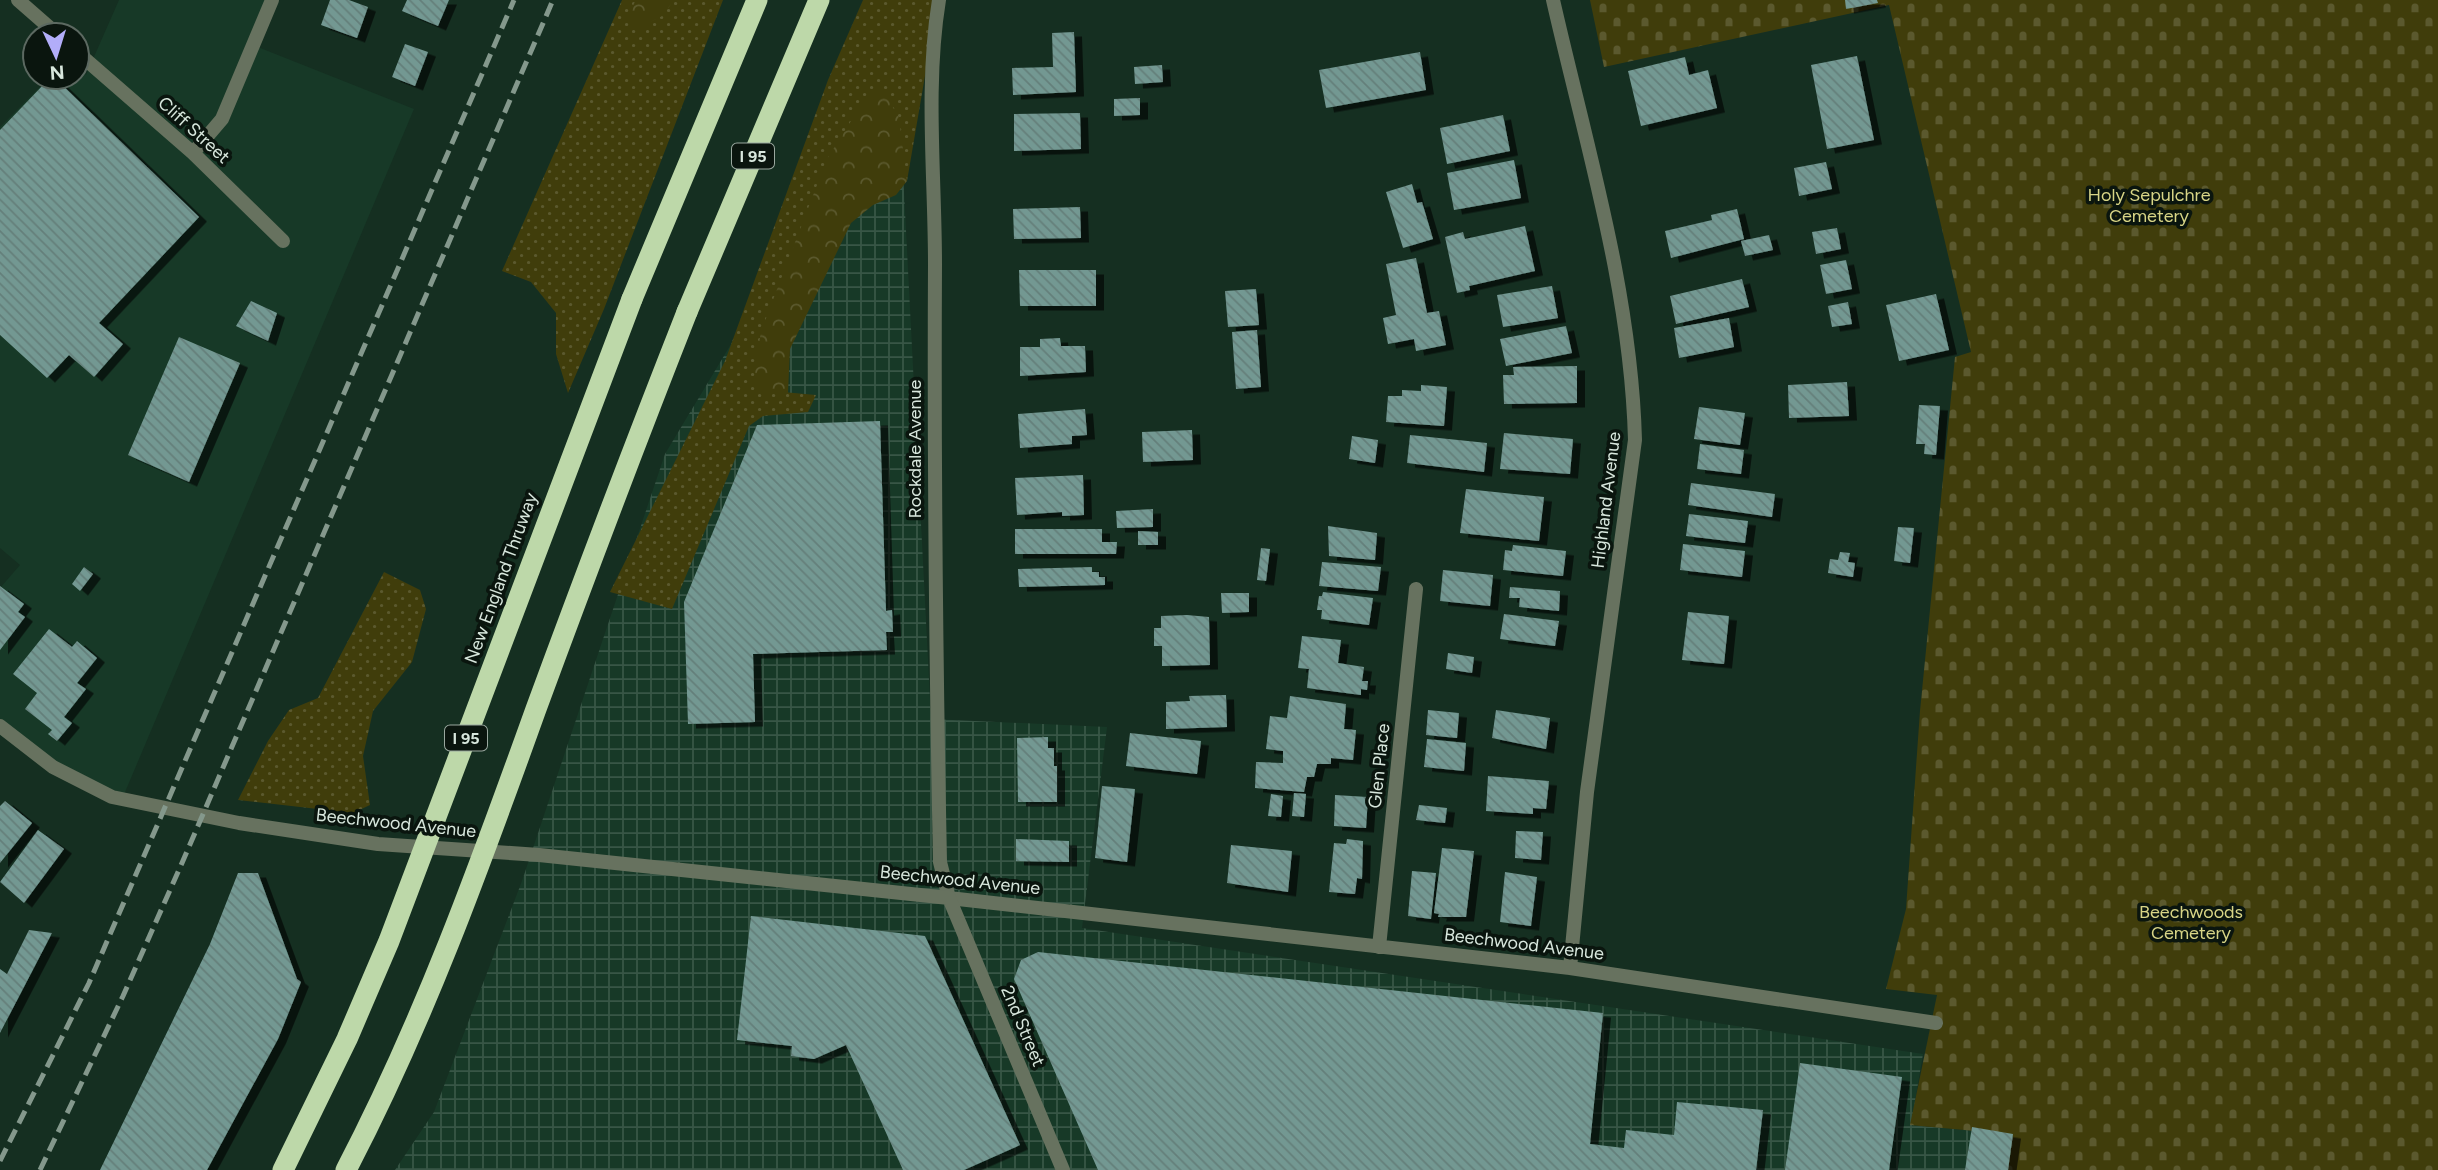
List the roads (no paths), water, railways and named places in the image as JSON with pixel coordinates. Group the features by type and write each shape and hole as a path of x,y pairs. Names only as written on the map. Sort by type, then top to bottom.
{"highway":[{"name":"New England Thruway","path":"283,1170 347,1039 399,916 632,299 757,0"},
{"name":"I 95","path":"346,1170 400,1059 462,910 609,511 687,312 819,0"}],"street":[{"path":"18,0 42,21"},
{"path":"193,153 222,119 272,0"},
{"name":"Rockdale Avenue","path":"939,0 933,40 932,75 934,557 940,862 949,898"},
{"name":"Highland Avenue","path":"1553,0 1622,299 1634,386 1635,440 1587,792 1570,968"},
{"name":"Cliff Street","path":"91,64 193,153 283,241"},
{"name":"Glen Place","path":"1379,947 1416,589"},
{"name":"Beechwood Avenue","path":"0,726 53,767 112,797 239,824 378,845 539,855 1570,968 1936,1023"},
{"name":"2nd Street","path":"949,898 1063,1170"}],"railway":[{"path":"0,1161 89,983 514,0"},
{"path":"40,1170 123,996 182,863 553,0"}],"park label":[{"name":"Holy Sepulchre Cemetery","path":"2149,206"},
{"name":"Beechwoods Cemetery","path":"2191,922"}]}
